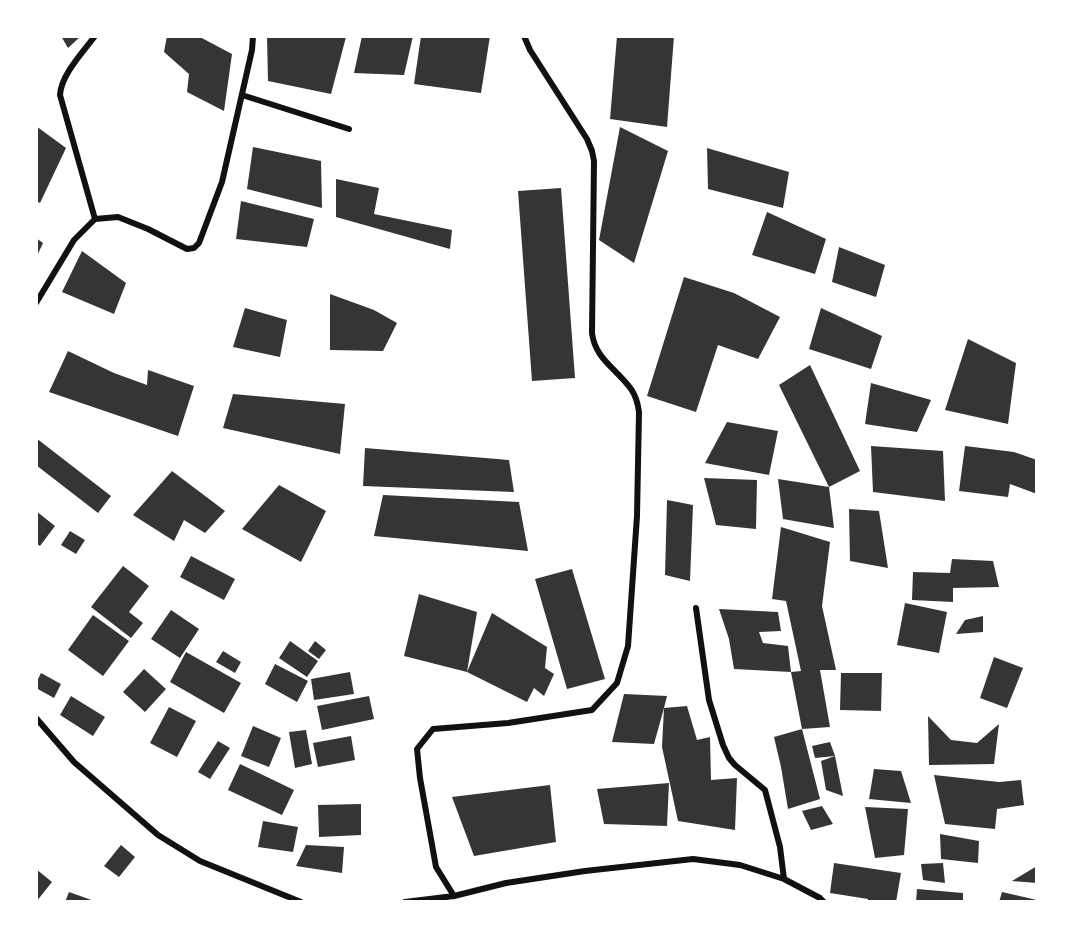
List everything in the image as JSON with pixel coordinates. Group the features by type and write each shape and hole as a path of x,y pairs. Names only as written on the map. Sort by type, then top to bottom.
{"street":[{"path":"95,36 65,77 60,88 60,95 95,219"},
{"path":"36,303 74,240 95,219 118,217 187,249 194,248 199,243 222,183 252,50 253,36"},
{"path":"454,896 436,867 417,749 433,729 508,723 592,710 617,683 628,646 637,516 639,412 637,401 630,389 597,351 592,333 594,162 592,151 587,139 530,50 524,36"},
{"path":"242,95 350,129"},
{"path":"696,608 709,700 723,745 735,765 765,790 780,848 783,879"},
{"path":"36,718 74,762 158,835 200,861 301,902"},
{"path":"405,902 454,896 517,881 693,859 740,866 783,879 824,902"}],"building":[{"path":"61,36 81,36 68,48"},
{"path":"167,36 198,36 232,54 224,111 187,92 189,74 164,52"},
{"path":"267,36 346,37 331,94 268,81"},
{"path":"362,36 413,36 404,75 354,73"},
{"path":"421,36 490,36 481,93 414,84"},
{"path":"617,36 674,36 667,127 610,119"},
{"path":"36,126 66,148 40,203 36,201"},
{"path":"620,127 668,151 634,263 599,240"},
{"path":"253,147 321,161 322,208 247,189"},
{"path":"707,148 789,172 783,208 708,189"},
{"path":"336,179 379,188 374,214 452,230 450,249 336,217"},
{"path":"561,188 575,378 532,381 518,191"},
{"path":"241,201 314,219 307,247 236,239"},
{"path":"767,212 826,239 815,274 752,255"},
{"path":"36,238 43,243 36,258"},
{"path":"839,247 885,265 876,297 832,282"},
{"path":"82,251 126,283 114,314 62,292"},
{"path":"684,277 734,293 780,317 758,359 718,345 696,412 647,396"},
{"path":"330,294 374,310 397,323 383,351 330,350"},
{"path":"245,308 287,320 280,357 233,347"},
{"path":"821,308 882,336 871,369 809,349"},
{"path":"968,339 1016,363 1008,424 945,410"},
{"path":"68,351 114,373 147,385 148,370 194,386 178,436 49,392"},
{"path":"810,365 860,471 829,487 779,385"},
{"path":"871,383 931,400 917,432 865,424"},
{"path":"233,394 345,404 340,454 223,428"},
{"path":"727,422 778,431 769,475 705,463"},
{"path":"36,438 111,496 98,513 36,465"},
{"path":"871,446 943,451 945,501 873,492"},
{"path":"965,446 1014,452 1037,460 1037,494 1010,484 1008,497 959,491"},
{"path":"365,448 509,460 514,492 363,486"},
{"path":"172,471 225,511 205,533 184,520 174,541 133,515"},
{"path":"704,478 757,480 756,529 716,525"},
{"path":"778,479 829,487 834,528 783,519"},
{"path":"279,485 326,511 301,562 242,529"},
{"path":"383,495 519,502 528,551 374,536"},
{"path":"667,500 693,505 690,581 665,575"},
{"path":"849,509 879,511 888,568 850,561"},
{"path":"36,511 55,526 40,546 36,543"},
{"path":"781,527 830,542 822,606 836,670 820,670 830,727 802,729 791,672 801,671 786,601 772,599"},
{"path":"70,531 85,540 76,554 61,545"},
{"path":"191,556 235,579 224,600 180,577"},
{"path":"952,559 993,561 999,587 953,588 953,602 912,600 913,572 950,573"},
{"path":"123,566 149,586 129,612 143,623 131,638 91,607"},
{"path":"572,569 605,679 567,689 535,579"},
{"path":"419,594 477,612 467,672 404,656"},
{"path":"905,603 947,612 939,653 897,645"},
{"path":"719,609 778,612 781,631 759,632 763,643 788,646 791,672 734,669 729,639"},
{"path":"171,610 199,629 180,658 151,639"},
{"path":"492,613 547,647 545,668 554,674 544,696 534,688 527,702 467,672"},
{"path":"93,615 129,641 103,676 68,650"},
{"path":"983,616 983,632 956,634 965,620"},
{"path":"290,641 318,661 307,677 279,658"},
{"path":"315,641 326,650 319,659 308,651"},
{"path":"223,651 241,662 235,673 216,662"},
{"path":"186,652 241,683 224,713 170,682"},
{"path":"994,657 1023,668 1007,708 980,698"},
{"path":"275,664 308,681 297,702 265,684"},
{"path":"144,669 166,689 145,712 123,692"},
{"path":"350,672 354,694 314,700 311,679"},
{"path":"41,673 61,684 54,698 36,688"},
{"path":"841,673 882,673 881,711 840,710"},
{"path":"624,694 667,696 654,744 612,742"},
{"path":"71,696 105,717 93,736 60,715"},
{"path":"369,696 374,719 322,730 317,706"},
{"path":"687,706 697,740 710,737 711,780 737,778 735,830 678,821 662,747 664,708"},
{"path":"169,707 196,721 177,757 150,743"},
{"path":"928,716 951,740 977,743 999,724 994,764 929,765"},
{"path":"253,726 281,738 269,767 241,756"},
{"path":"802,729 820,799 788,809 774,737"},
{"path":"306,730 312,764 295,768 289,732"},
{"path":"351,736 355,760 318,767 313,743"},
{"path":"218,741 230,748 210,779 198,772"},
{"path":"830,742 835,756 815,758 812,746"},
{"path":"835,756 843,796 826,790 821,761"},
{"path":"240,764 294,790 282,815 228,790"},
{"path":"874,769 901,771 911,803 869,799"},
{"path":"934,775 999,782 1021,780 1024,805 997,809 995,829 945,824"},
{"path":"669,783 667,826 604,824 597,789"},
{"path":"550,785 556,842 474,856 452,797"},
{"path":"361,804 361,835 319,837 318,805"},
{"path":"822,806 833,824 811,830 802,811"},
{"path":"865,807 908,809 904,855 875,858"},
{"path":"263,821 298,827 293,852 258,847"},
{"path":"940,834 979,841 978,863 941,859"},
{"path":"121,845 135,857 119,877 104,866"},
{"path":"306,845 344,847 342,873 296,866"},
{"path":"834,863 901,873 896,902 868,902 868,899 830,893"},
{"path":"943,863 945,883 923,880 921,864"},
{"path":"1037,866 1037,883 1012,881"},
{"path":"36,869 52,882 36,902"},
{"path":"917,889 963,893 963,902 916,902"},
{"path":"69,892 97,902 65,902"},
{"path":"1002,892 1037,900 1037,902 999,902"}]}
